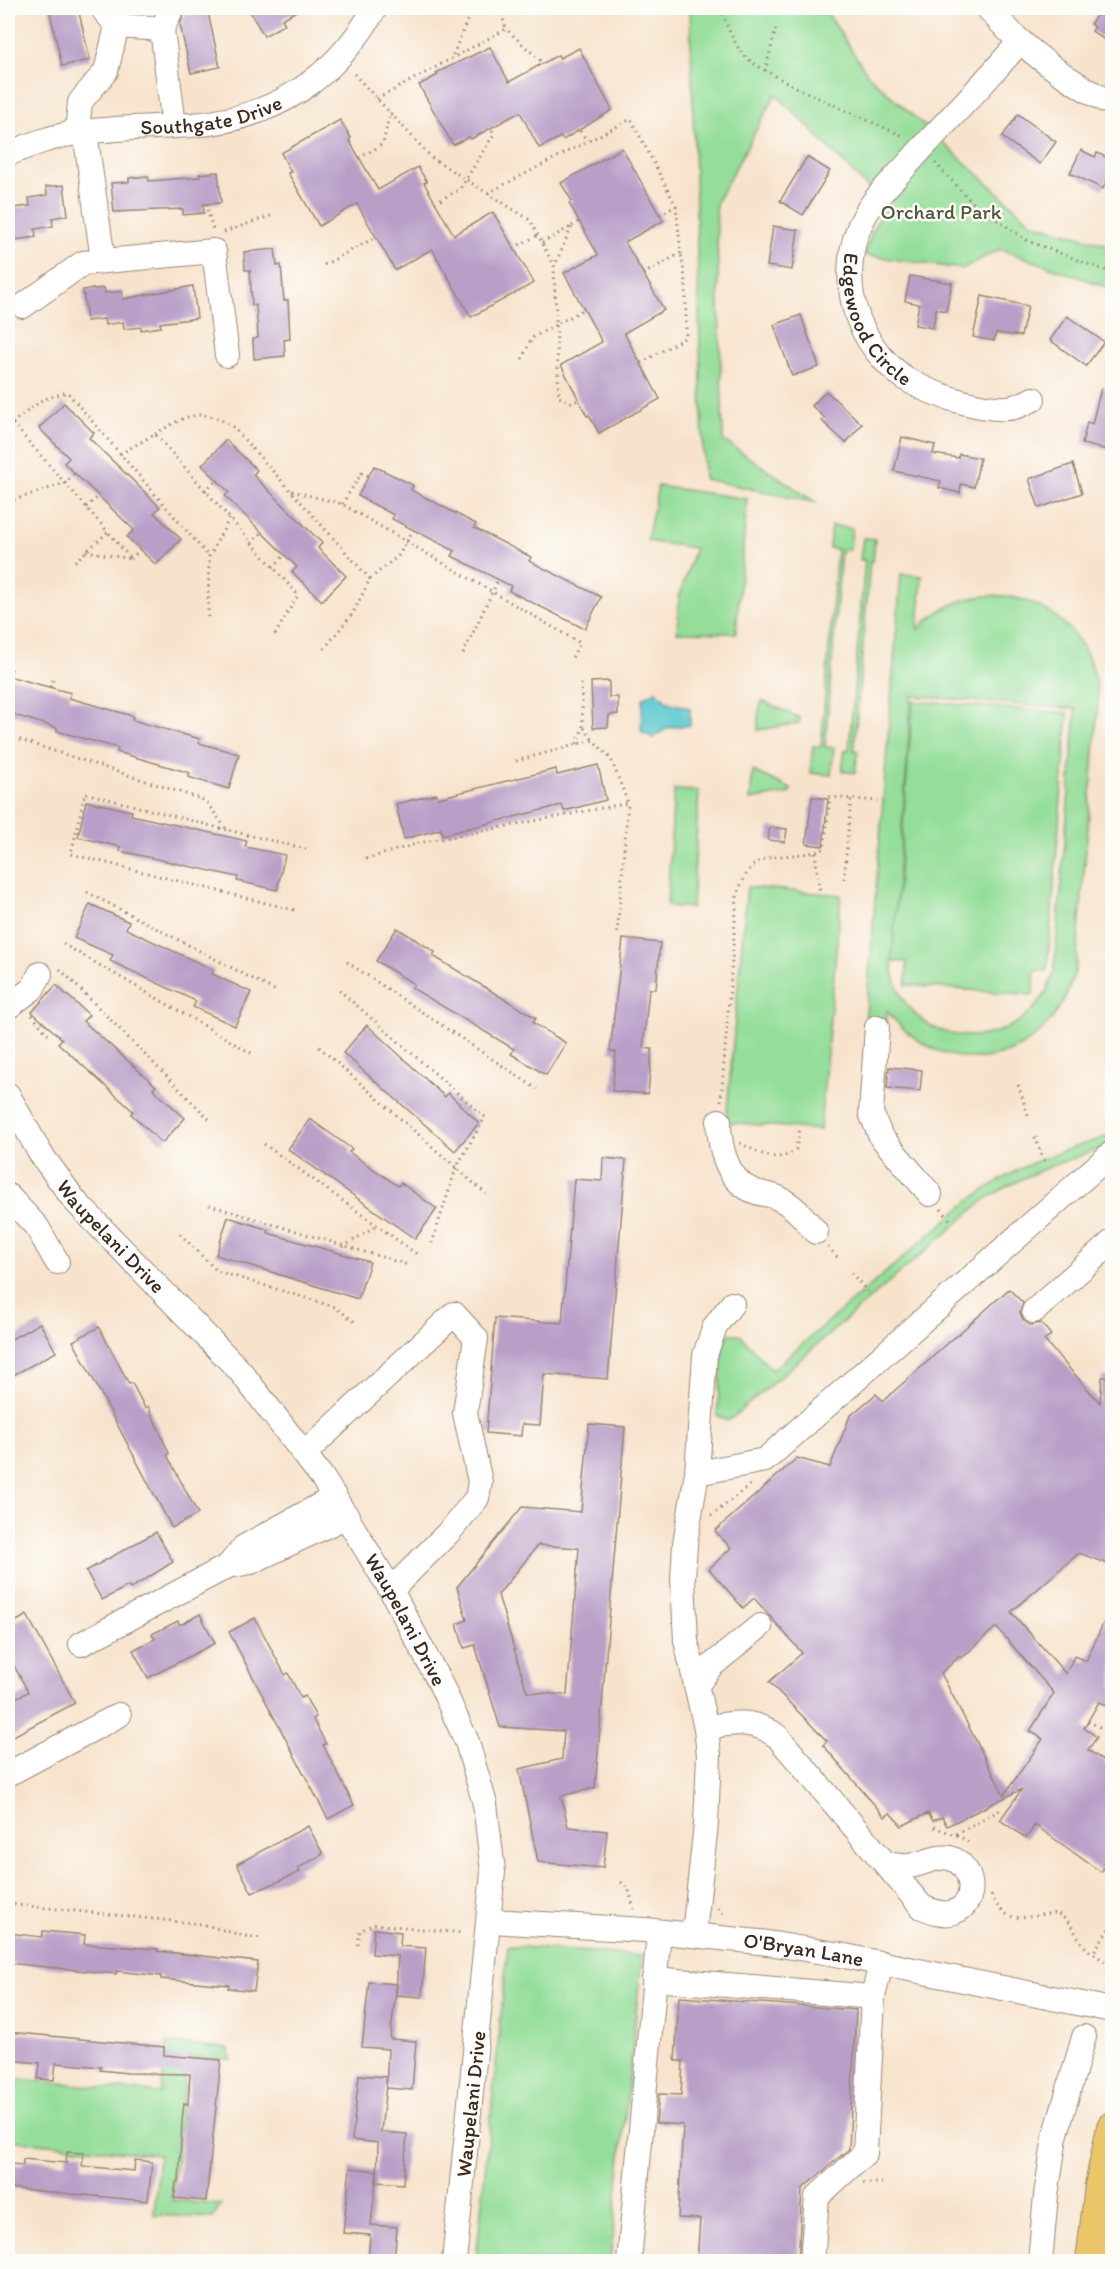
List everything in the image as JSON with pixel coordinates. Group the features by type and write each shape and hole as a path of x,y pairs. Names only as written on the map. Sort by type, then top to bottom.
{"main road":[{"path":"1091,2262 1100,2186 1113,2127"}],"street":[{"path":"102,8 117,26"},
{"name":"Southgate Drive","path":"8,154 39,142 81,132 174,126 233,119 290,97 345,53 375,8"},
{"path":"988,8 1020,41 1056,71 1113,104"},
{"path":"117,26 167,18 174,126"},
{"path":"103,260 81,132 80,102 106,71 117,26"},
{"name":"Edgewood Circle","path":"1020,41 870,208 854,245 851,286 855,310 865,334 885,362 906,379 929,392 993,408 1009,408 1033,399"},
{"path":"23,306 83,263 214,251 227,355"},
{"path":"14,1004 32,989 47,969"},
{"path":"877,1027 871,1113 881,1137 933,1198"},
{"name":"Waupelani Drive","path":"8,1095 13,1121 90,1219 224,1353 305,1453 341,1506 390,1590 449,1701 475,1765 485,1804 493,1872 490,1921 454,2262"},
{"path":"720,1128 726,1164 735,1178 750,1190 777,1197 790,1205 819,1235"},
{"path":"697,1473 765,1460 1113,1153"},
{"path":"8,1196 38,1227 57,1262"},
{"path":"1034,1311 1113,1242"},
{"path":"694,1934 706,1824 709,1755 686,1641 683,1579 685,1543 697,1473 699,1419 706,1348 715,1326 732,1304"},
{"path":"305,1453 454,1314 476,1338 465,1413 480,1482 477,1498 470,1509 390,1590"},
{"path":"81,1644 228,1566 251,1562 341,1506"},
{"path":"696,1686 711,1666 760,1626"},
{"path":"8,1774 119,1715"},
{"path":"705,1728 745,1722 768,1730 797,1758 886,1864"},
{"name":"O'Bryan Lane","path":"490,1921 694,1934 881,1963 1113,2010"},
{"path":"630,2262 659,1932"},
{"path":"812,2262 817,2196 865,2153 873,1996 881,1963"},
{"path":"654,1979 873,1996"},
{"path":"1040,2262 1046,2195 1055,2137 1084,2037"}],"path":[{"path":"452,56 472,8"},
{"path":"500,8 506,29 543,63"},
{"path":"721,8 727,27 743,55 765,71 913,141"},
{"path":"765,71 777,25"},
{"path":"377,99 452,56 506,29"},
{"path":"354,74 432,158 530,220 554,266 559,397 573,403 578,400"},
{"path":"359,158 383,144 390,112"},
{"path":"488,193 631,119 676,206 686,284 686,337 640,363"},
{"path":"435,203 460,189 494,134 491,128"},
{"path":"580,131 587,141"},
{"path":"931,158 973,203 1028,241 1113,273"},
{"path":"206,204 215,236 273,214"},
{"path":"659,215 676,206"},
{"path":"542,243 579,221"},
{"path":"554,266 572,226"},
{"path":"514,248 538,235"},
{"path":"324,265 376,237"},
{"path":"643,274 681,253"},
{"path":"522,359 532,338 584,309"},
{"path":"8,426 42,400 66,392 209,557"},
{"path":"120,453 185,417 199,414 222,420 233,427 370,579"},
{"path":"12,423 131,559"},
{"path":"155,434 298,595 273,638"},
{"path":"8,502 65,483 75,473"},
{"path":"342,504 362,473 369,476"},
{"path":"205,491 217,480"},
{"path":"289,490 342,504 580,643 570,661"},
{"path":"86,507 99,496"},
{"path":"208,617 209,557 229,519"},
{"path":"324,649 353,613 370,579 399,555 413,530"},
{"path":"72,564 108,532"},
{"path":"251,543 262,532"},
{"path":"131,559 140,550"},
{"path":"86,551 131,559"},
{"path":"273,567 285,555"},
{"path":"463,654 498,580"},
{"path":"9,676 13,665"},
{"path":"50,687 53,680"},
{"path":"577,745 583,727 581,681"},
{"path":"583,727 611,759 628,803 617,935"},
{"path":"8,736 201,799 227,830"},
{"path":"516,761 593,740"},
{"path":"298,911 71,854 85,793 310,850"},
{"path":"800,1128 795,1149 782,1158 772,1158 720,1128 737,897 743,876 754,862 824,849 830,797 878,801"},
{"path":"844,879 851,799"},
{"path":"366,859 419,843 628,803"},
{"path":"817,852 820,893"},
{"path":"87,892 276,991"},
{"path":"63,944 254,1054"},
{"path":"347,962 537,1089"},
{"path":"47,969 210,1120"},
{"path":"339,990 485,1117 456,1168 432,1243"},
{"path":"14,1004 48,1035"},
{"path":"319,1047 486,1194"},
{"path":"1018,1085 1029,1118"},
{"path":"1035,1137 1045,1164"},
{"path":"264,1144 418,1255"},
{"path":"933,1198 952,1222"},
{"path":"209,1205 408,1265"},
{"path":"343,1246 377,1226"},
{"path":"180,1234 216,1271 335,1307 355,1322"},
{"path":"819,1235 840,1260"},
{"path":"851,1273 869,1293"},
{"path":"1088,1722 1113,1734"},
{"path":"956,1834 1000,1810"},
{"path":"934,1827 961,1837"},
{"path":"621,1882 629,1890 634,1910"},
{"path":"8,1904 202,1924 244,1936 263,1938"},
{"path":"1009,1916 1025,1919 1057,1913 1072,1924 1080,1942 1113,1967"},
{"path":"358,1945 360,1931 374,1924 462,1933"},
{"path":"1093,1953 1113,1924"}],"green space":[{"name":"Orchard Park","path":"690,8 824,8 868,75 1032,223 1112,246 1112,289 1000,249 962,269 864,255 874,227 886,206 776,94 716,203 723,440 817,503 704,479"},
{"path":"658,486 747,499 736,633 677,632 679,598 695,548 647,541"},
{"path":"831,526 852,528 850,550 841,550 825,747 834,748 831,775 810,773 813,746 821,747 837,549 829,548"},
{"path":"863,538 875,539 873,561 870,561 854,750 858,751 855,773 842,771 845,750 849,750 865,560 860,560"},
{"path":"901,574 922,576 918,629 946,608 975,597 1006,596 1034,604 1060,620 1080,643 1093,672 1098,706 1076,967 1064,1000 1045,1026 1023,1045 996,1056 969,1058 940,1052 913,1036 887,1011 885,1028 865,1026","holes":["912,696 1076,709 1054,971 1040,1001 1019,1021 994,1033 966,1036 940,1030 917,1015 900,992 892,961 907,962 906,985 1033,995 1035,970 1047,971 1068,713 913,701 892,959"]},
{"path":"762,701 800,718 799,723 758,730 758,715"},
{"path":"753,771 791,789 790,793 750,800"},
{"path":"674,790 699,791 692,908 667,906"},
{"path":"747,887 841,895 820,1130 726,1122"},
{"path":"1112,1135 1112,1145 1061,1162 1013,1183 982,1202 732,1418 727,1421 717,1415 723,1344 729,1334 739,1334 772,1370 988,1187 1038,1160"},
{"path":"508,1946 642,1956 610,2261 476,2261"},
{"path":"167,2043 227,2048 232,2060 187,2056 172,2200 221,2205 213,2218 154,2215 159,2155 8,2140 8,2078 161,2093"}],"water":[{"path":"656,691 668,702 690,708 690,725 667,728 653,738 641,731 643,698"}],"building":[{"path":"49,8 78,8 90,60 62,66"},
{"path":"186,8 207,8 220,67 191,73 180,25"},
{"path":"248,8 302,8 282,19 285,24 264,36"},
{"path":"1102,8 1113,8 1113,46 1092,31 1095,27 1090,24"},
{"path":"490,47 509,82 558,55 560,58 579,48 612,110 563,140 561,137 539,148 520,112 471,139 469,137 453,145 419,85 438,75 436,73"},
{"path":"1018,114 1056,142 1040,164 1002,137"},
{"path":"340,120 378,190 418,167 427,182 424,183 454,235 493,212 534,283 471,317 432,249 395,270 357,204 319,226 288,173 291,172 281,153"},
{"path":"622,148 663,221 625,242 664,310 624,333 660,399 599,433 589,415 587,416 561,365 602,342 564,273 598,255 569,203 572,201 561,183"},
{"path":"1081,150 1095,157 1097,153 1113,160 1113,183 1107,180 1103,189 1070,173"},
{"path":"807,157 830,171 803,215 780,201"},
{"path":"218,172 221,203 203,204 204,213 183,215 183,209 114,212 111,183 129,182 129,178 148,176 149,181 200,177 199,174"},
{"path":"64,185 68,215 52,218 53,226 35,229 36,237 8,241 8,216 14,215 13,208 30,206 29,198 47,195 46,187"},
{"path":"773,226 798,230 792,270 767,266"},
{"path":"275,249 277,266 281,265 284,301 288,300 290,339 284,340 285,356 254,359 253,339 258,338 256,305 252,305 250,270 245,270 244,252"},
{"path":"910,276 952,283 946,311 936,309 933,328 915,325 919,304 905,301"},
{"path":"193,286 197,318 160,323 161,327 141,330 141,327 124,329 123,322 105,325 104,319 87,321 83,290 104,288 105,293 122,291 123,299"},
{"path":"982,296 1028,306 1021,336 996,333 994,341 973,337"},
{"path":"801,315 819,367 792,376 774,325"},
{"path":"1067,316 1104,342 1086,366 1050,340"},
{"path":"1101,388 1113,391 1113,451 1082,444 1087,422 1092,424"},
{"path":"826,391 862,424 846,443 822,421 825,418 812,406"},
{"path":"64,403 94,433 89,438 160,507 154,513 181,539 156,565 127,537 134,530 64,463 69,458 39,428"},
{"path":"902,437 935,445 933,454 958,458 959,454 980,458 974,487 961,484 960,493 939,488 941,481 894,471"},
{"path":"226,440 257,470 253,475 322,543 318,548 346,576 322,601 292,572 297,567 225,496 229,492 202,465"},
{"path":"1073,464 1082,493 1039,508 1029,479"},
{"path":"374,466 413,485 411,490 476,524 474,528 531,557 529,561 601,597 585,629 509,591 511,586 452,556 455,551 392,519 394,515 358,496"},
{"path":"8,676 71,693 69,698 133,716 132,720 200,739 199,743 239,754 229,789 188,777 190,773 117,752 118,748 57,731 57,728 8,713"},
{"path":"609,681 609,697 618,697 618,714 609,715 608,727 593,728 591,682"},
{"path":"598,765 606,800 564,811 562,805 442,835 441,829 404,839 396,804 437,794 438,798 556,769 557,775"},
{"path":"812,797 828,799 823,846 806,844"},
{"path":"86,801 132,811 131,815 247,841 245,847 285,855 277,890 237,881 238,877 120,851 121,847 78,837"},
{"path":"770,827 787,829 785,842 768,840"},
{"path":"90,904 129,922 126,929 214,970 212,974 251,992 235,1026 193,1007 196,1001 110,961 113,955 74,938"},
{"path":"397,928 435,952 433,956 536,1018 533,1023 566,1043 546,1075 511,1054 514,1049 412,988 414,984 376,961"},
{"path":"623,939 660,943 656,989 649,989 643,1048 652,1049 648,1094 612,1091 616,1052 610,1051"},
{"path":"56,985 89,1015 83,1021 156,1086 153,1089 185,1118 162,1143 131,1114 133,1111 58,1043 62,1039 32,1012"},
{"path":"367,1025 445,1097 448,1093 479,1123 455,1151 343,1053"},
{"path":"889,1067 922,1070 920,1091 887,1088"},
{"path":"310,1119 352,1149 349,1152 398,1186 401,1183 437,1209 415,1239 288,1149"},
{"path":"603,1158 626,1160 608,1379 544,1374 540,1425 522,1424 521,1436 486,1433 495,1318 562,1323 574,1179 602,1181"},
{"path":"228,1217 269,1230 268,1233 370,1262 358,1299 216,1255"},
{"path":"1009,1289 1023,1303 1020,1313 1023,1320 1030,1325 1041,1323 1051,1335 1044,1340 1100,1403 1102,1377 1113,1377 1113,1566 1079,1553 1011,1612 1066,1674 1074,1656 1086,1661 1113,1602 1113,1707 1099,1702 1084,1728 1097,1737 1088,1750 1113,1767 1113,1856 1101,1872 1035,1825 1026,1838 1000,1820 1022,1789 947,1826 942,1817 933,1821 928,1813 902,1826 890,1813 885,1817 823,1745 827,1741 769,1682 802,1653 754,1598 743,1608 709,1569 731,1548 715,1531 797,1458 830,1467 850,1416 876,1394 883,1401","holes":["996,1627 1054,1693 1030,1731 1043,1739 1004,1795 941,1673 960,1656 962,1658"]},
{"path":"40,1323 56,1352 8,1378 8,1341"},
{"path":"99,1327 129,1384 132,1383 145,1408 148,1406 169,1453 167,1455 198,1514 172,1528 73,1341"},
{"path":"589,1424 625,1427 595,1788 561,1796 568,1827 607,1831 603,1868 538,1862 519,1769 562,1759 564,1731 500,1727 475,1645 464,1648 457,1624 467,1620 457,1587 522,1507 581,1512","holes":["538,1545 579,1548 567,1695 527,1692 498,1595"]},
{"path":"156,1532 173,1562 130,1589 128,1586 102,1600 86,1571"},
{"path":"200,1614 215,1643 148,1678 133,1650 155,1639 152,1634 178,1621 180,1625"},
{"path":"27,1615 75,1703 8,1739 8,1702 28,1692 8,1654 8,1626"},
{"path":"255,1618 285,1675 288,1673 301,1698 305,1696 316,1717 313,1719 326,1744 323,1745 354,1805 328,1819 229,1632"},
{"path":"308,1826 323,1854 298,1868 300,1872 252,1893 237,1864"},
{"path":"374,1929 401,1932 400,1946 426,1948 422,1997 396,1995 398,1956 372,1954"},
{"path":"43,1931 85,1935 84,1944 158,1949 157,1951 258,1962 254,1991 228,1988 229,1985 161,1979 161,1976 116,1971 116,1974 8,1963 8,1933 42,1937"},
{"path":"369,1982 397,1984 390,2039 416,2041 412,2090 386,2088 388,2049 362,2047"},
{"path":"679,1997 856,2010 849,2149 802,2189 798,2262 697,2262 700,2219 678,2218 683,2125 656,2123 659,2094 681,2095 683,2061 675,2061"},
{"path":"8,2032 164,2047 164,2055 221,2060 206,2201 174,2198 176,2182 179,2182 182,2121 184,2103 188,2104 190,2074 128,2073 100,2070 101,2067 56,2063 54,2080 38,2079 40,2063 8,2060"},
{"path":"359,2075 387,2077 381,2132 407,2134 403,2184 377,2182 378,2143 352,2140"},
{"path":"67,2152 84,2153 82,2166 134,2171 135,2160 152,2162 148,2201 8,2188 8,2164 23,2165 23,2159 66,2163"},
{"path":"350,2168 377,2171 371,2225 397,2227 394,2262 368,2262 370,2235 343,2233"}]}
